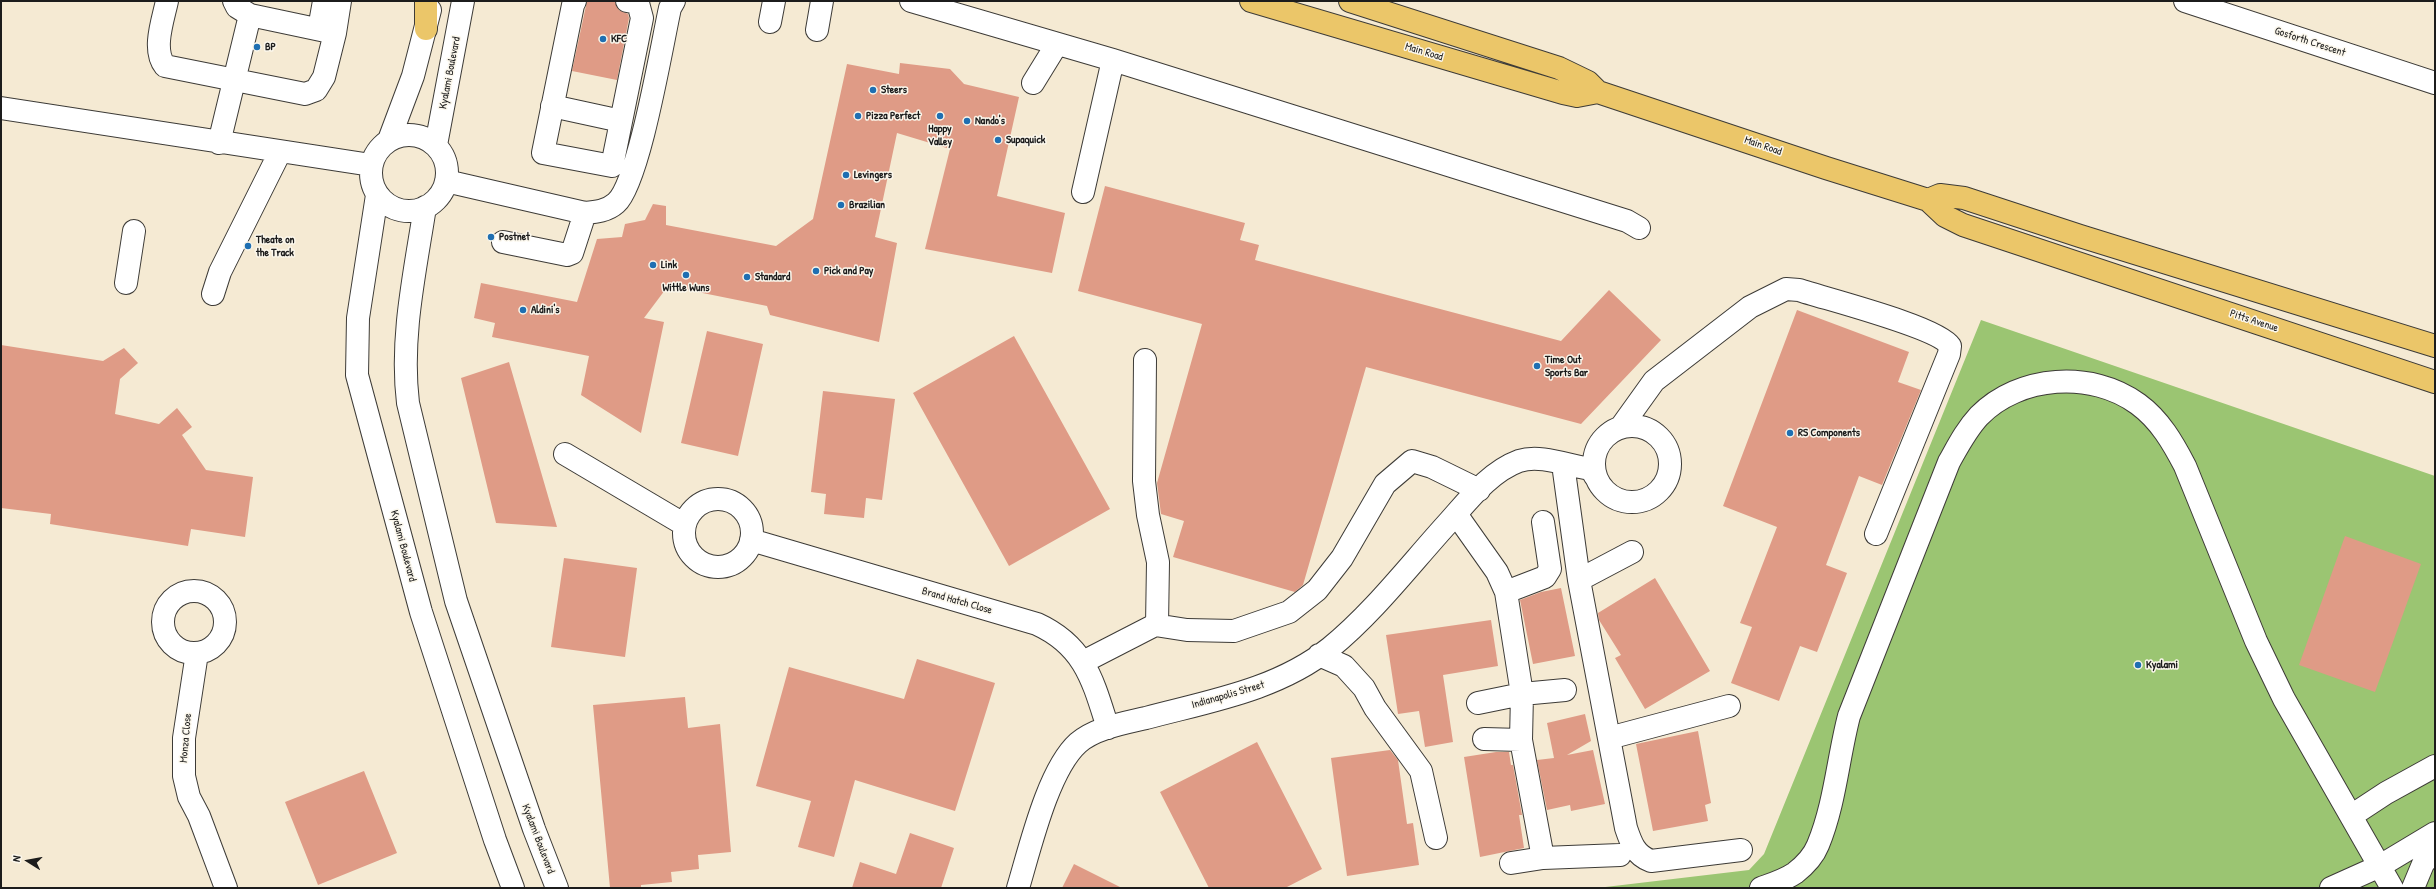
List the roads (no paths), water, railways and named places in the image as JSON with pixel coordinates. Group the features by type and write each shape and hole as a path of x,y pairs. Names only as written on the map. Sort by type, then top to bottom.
{"main road":[{"path":"426,1 426,29"},
{"name":"Main Road","path":"1251,1 1563,94 1577,96 1598,92"},
{"name":"Main Road","path":"1350,1 1559,68 1582,79 1598,92 1826,168 1928,200 1945,216 1963,225 2073,261"},
{"name":"Main Road","path":"1928,200 1940,195 1964,198 2080,236 2435,346"},
{"name":"Pitts Avenue","path":"2073,261 2435,382"}],"street":[{"path":"167,1 159,47 160,59 165,66 305,94 316,90 324,77 327,31 324,1"},
{"path":"327,31 340,1"},
{"path":"389,140 413,76 432,1"},
{"name":"Kyalami Boulevard","path":"436,145 463,1"},
{"path":"575,1 543,153 612,166 628,183"},
{"path":"612,166 642,18 638,3 627,1"},
{"path":"446,181 585,213 608,209 617,202 635,167 670,8 674,1"},
{"path":"770,22 774,1"},
{"path":"817,30 822,1"},
{"path":"911,1 1113,60 1627,221 1639,228"},
{"name":"Gosforth Crescent","path":"2184,1 2210,5 2435,83"},
{"path":"219,143 234,81 242,8 327,31"},
{"path":"1033,83 1057,44"},
{"path":"1083,192 1113,60"},
{"path":"552,106 622,120"},
{"path":"1,108 219,143 371,165 379,148 389,140 401,135 413,134 426,138 436,145 444,156 447,168 446,181 442,193 433,203 426,207 409,212 396,210 386,204 377,195"},
{"path":"213,294 220,272 280,152"},
{"name":"Kyalami Boulevard","path":"371,165 372,183 377,195 358,318 357,375 421,612 495,840 513,888"},
{"name":"Kyalami Boulevard","path":"426,207 408,322 404,371 408,404 456,601 534,829 557,888"},
{"path":"503,242 567,255 572,253 585,213"},
{"path":"126,283 134,231"},
{"path":"1621,427 1654,381 1750,307 1786,289 1799,290 1909,324 1946,340 1950,346 1949,354 1876,534"},
{"path":"1145,360 1144,481 1148,515 1158,562 1157,625"},
{"path":"1761,888 1794,874 1807,862 1818,846 1834,786 1840,749 1849,716 1949,462 1964,434 1980,416 2000,401 2022,388 2044,382 2069,382 2112,391 2138,403 2172,440 2185,466 2256,641 2284,699 2392,888"},
{"path":"1633,426 1645,428 1655,433 1664,442 1669,452 1671,464 1669,476 1663,487 1655,496 1644,501 1632,503 1620,501 1601,487 1595,476 1594,464 1596,452 1601,441 1610,433 1621,427 1633,426"},
{"path":"565,454 685,525"},
{"name":"Indianapolis Street","path":"1018,888 1052,781 1064,758 1079,742 1108,728 1260,687 1298,669 1319,655 1360,620 1478,490 1505,468 1520,461 1537,458 1591,469 1595,476"},
{"path":"1083,662 1157,625 1187,630 1234,631 1289,612 1317,590 1342,558 1385,484 1412,461 1432,467 1478,490"},
{"path":"1563,464 1579,580 1626,828 1632,846 1640,858 1652,862 1741,850"},
{"path":"715,499 726,499 736,503 750,519 751,540 747,550 732,564 722,567 711,566 701,562 687,546 685,525 689,515 700,504 715,499"},
{"path":"1456,514 1497,572 1506,592 1522,694 1521,740 1543,858"},
{"path":"1506,592 1545,577 1550,569 1543,522"},
{"name":"Brand Hatch Close","path":"751,540 1037,624 1056,633 1071,646 1083,662 1094,685 1108,728"},
{"path":"1579,580 1632,552"},
{"name":"Monza Close","path":"197,653 184,738 184,776 189,797 226,888"},
{"path":"1319,655 1344,666 1364,688 1375,708 1421,771 1436,838"},
{"path":"1478,704 1522,694 1565,690"},
{"path":"1609,738 1730,706"},
{"path":"1484,740 1521,740"},
{"path":"2351,816 2386,793 2435,766"},
{"path":"2331,888 2380,866 2435,833"},
{"path":"2413,888 2423,864 2435,849"},
{"path":"1511,864 1543,858 1620,855"}],"place":[{"name":"KFC","path":"603,39"},
{"name":"BP","path":"257,47"},
{"name":"Steers","path":"873,90"},
{"name":"Pizza Perfect","path":"858,116"},
{"name":"Happy Valley","path":"940,116"},
{"name":"Nando's","path":"967,121"},
{"name":"Supaquick","path":"998,140"},
{"name":"Levingers","path":"846,175"},
{"name":"Brazilian","path":"841,205"},
{"name":"Postnet","path":"491,237"},
{"name":"Theate on the Track","path":"248,246"},
{"name":"Link","path":"653,265"},
{"name":"Pick and Pay","path":"816,271"},
{"name":"Wittle Wuns","path":"686,275"},
{"name":"Standard","path":"747,277"},
{"name":"Aldini's","path":"523,310"},
{"name":"Time Out Sports Bar","path":"1537,366"},
{"name":"RS Components","path":"1790,433"},
{"name":"Kyalami","path":"2138,665"}]}
